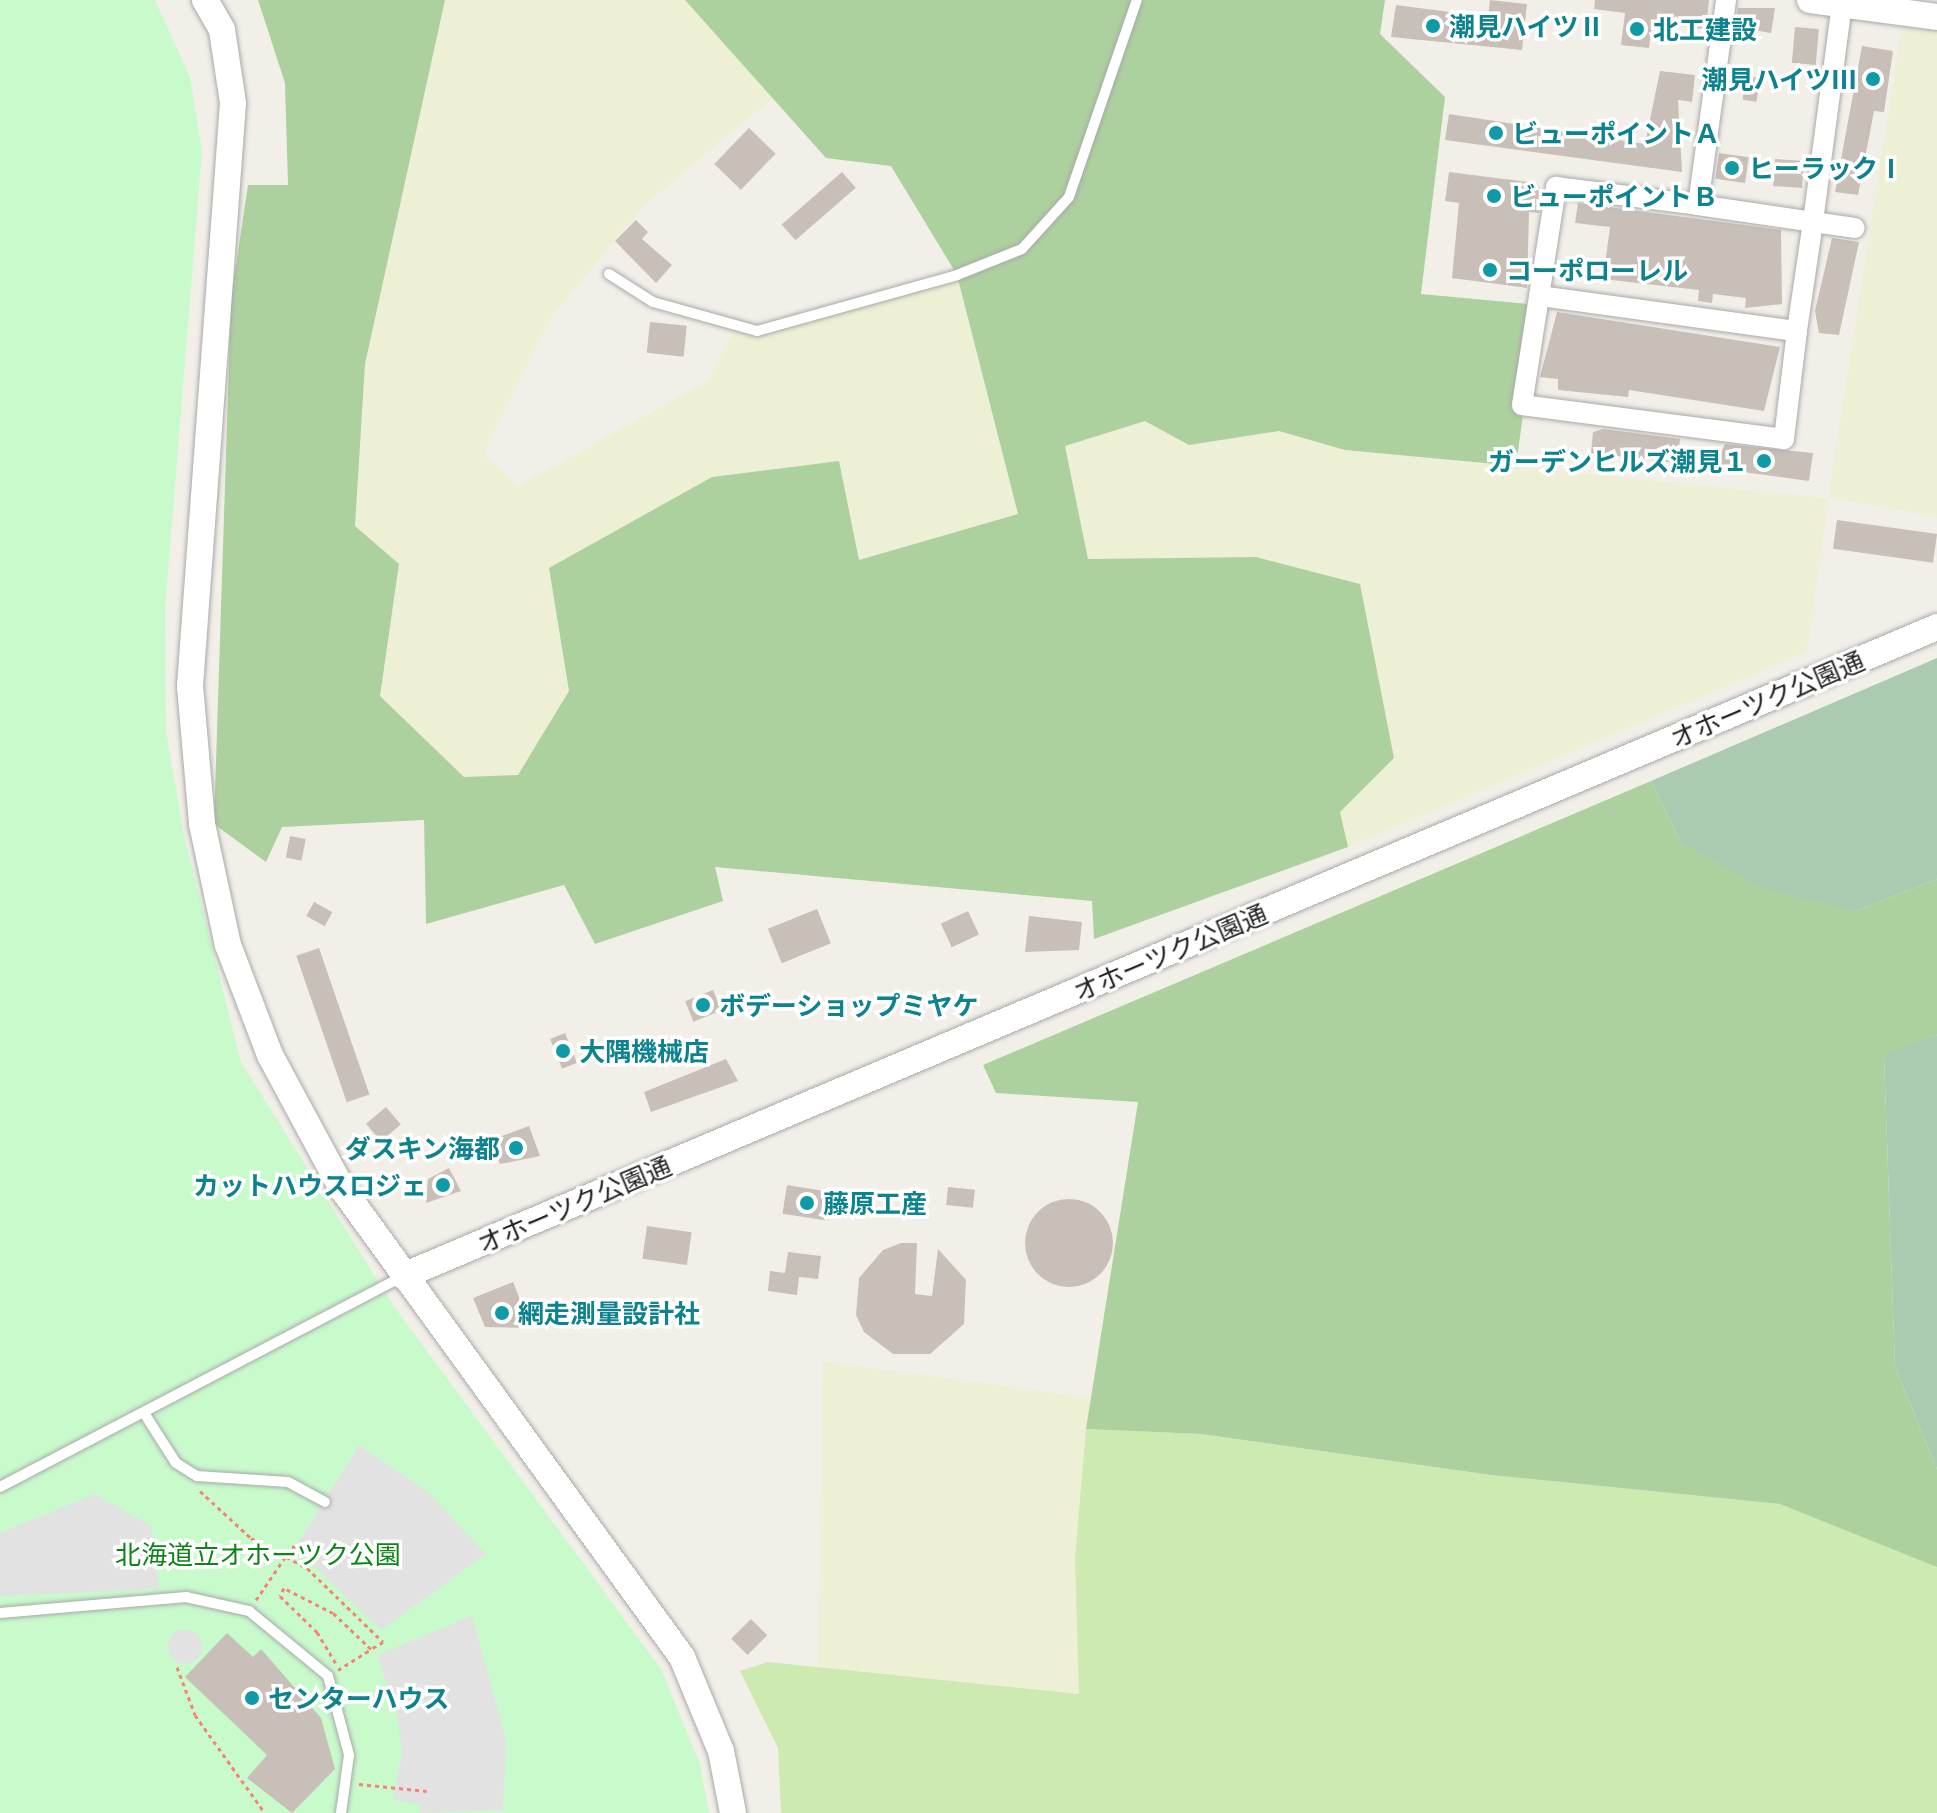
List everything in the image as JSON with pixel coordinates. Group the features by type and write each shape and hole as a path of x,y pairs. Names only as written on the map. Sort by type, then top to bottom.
{"street":[{"path":"205,0 222,30 233,103 190,620 202,824 228,945 270,1055 341,1187 682,1657 721,1751 733,1813"},
{"path":"1698,205 1726,0"},
{"path":"1810,0 1937,17"},
{"path":"1842,4 1813,222 1797,331 1784,439 1522,405 1556,187 1698,205 1813,222 1855,228"},
{"path":"1540,296 1797,331"},
{"name":"オホーツク公園通","path":"403,1276 1937,627"}],"lane":[{"path":"609,274 653,302 757,331 957,275 1022,249 1069,197 1137,0"},
{"path":"0,1487 403,1276"},
{"path":"144,1413 176,1463 197,1476 288,1482 325,1502"},
{"path":"0,1613 186,1597 249,1611 328,1676 346,1732 348,1782 341,1813"}],"path":[{"path":"194,1488 283,1560 307,1568 383,1642 338,1670 317,1632 280,1596 284,1588 333,1613 371,1649"},
{"path":"249,1611 292,1547 308,1544"},
{"path":"177,1667 195,1715 265,1813"},
{"path":"348,1782 427,1791"}],"green space":[{"name":"北海道立オホーツク公園","path":"0,0 155,0 190,77 202,151 165,609 166,731 184,835 241,1062 393,1305 661,1669 700,1764 709,1813 0,1813"},
{"path":"258,0 445,0 365,364 355,526 399,564 380,696 464,777 518,775 569,691 549,568 712,477 839,461 859,560 1018,514 957,275 891,166 826,158 685,0 1385,0 1380,34 1445,97 1421,294 1538,305 1516,466 1345,450 1279,431 1189,445 1145,421 1065,446 1088,559 1256,557 1360,584 1394,758 1340,812 1348,847 1094,939 1092,901 715,867 723,901 595,944 564,885 426,924 424,820 282,827 266,862 214,824 231,299 248,185 288,185 285,83"},
{"path":"445,0 685,0 773,98 645,205 549,320 484,453 518,486 709,380 736,325 757,331 957,275 1018,515 859,560 549,567 569,691 518,775 464,777 380,696 399,564 355,526 365,364"},
{"path":"1904,12 1937,17 1937,517 1829,498 1807,652 1348,847 1256,557 1088,559 1065,445 1145,421 1189,445 1279,431 1345,450 1828,498"},
{"path":"1937,658 1937,879 1856,911 1760,887 1680,841 1651,781"},
{"path":"1651,781 1680,841 1856,911 1937,879 1937,1035 1884,1056 1895,1367 1937,1469 1937,1567 1780,1504 1491,1475 1201,1434 1086,1429 1138,1102 996,1093 983,1065"},
{"path":"1937,1035 1937,1469 1895,1367 1884,1055"},
{"path":"823,1361 1092,1398 1075,1558 1080,1694 818,1667"},
{"path":"1086,1429 1201,1434 1491,1475 1780,1504 1921,1559 1937,1567 1937,1813 781,1813 778,1748 740,1671 768,1662 1079,1694 1075,1558"}],"shaded area":[{"path":"359,1445 428,1492 486,1554 381,1630 295,1548"},
{"path":"95,1494 151,1526 159,1589 0,1596 0,1533"},
{"path":"472,1616 506,1740 503,1810 420,1813 421,1805 393,1799 402,1754 397,1712 377,1655"},
{"path":"185,1630 197,1635 202,1647 197,1659 185,1664 173,1659 168,1647 173,1635"}],"building":[{"path":"1490,0 1527,4 1522,50 1391,37 1396,5 1488,17"},
{"path":"1595,0 1709,0 1706,29 1652,24 1649,48 1621,45 1625,13 1594,9"},
{"path":"1738,8 1775,8 1771,33 1735,27"},
{"path":"1795,27 1819,29 1816,65 1792,63"},
{"path":"1862,46 1893,51 1884,112 1874,111 1858,195 1835,192"},
{"path":"1660,71 1695,75 1692,102 1678,100 1682,172 1445,140 1449,114 1645,144"},
{"path":"1746,76 1760,78 1757,102 1743,100"},
{"path":"749,128 776,154 741,190 714,164"},
{"name":"ヒーラックⅠ","path":"1719,153 1749,157 1745,183 1715,179"},
{"path":"1775,159 1804,161 1802,188 1773,186"},
{"path":"842,172 856,188 795,240 782,224"},
{"path":"1449,172 1536,183 1542,191 1539,213 1529,212 1527,288 1452,278 1459,203 1445,201"},
{"path":"1578,203 1781,230 1782,304 1745,308 1746,298 1713,294 1712,303 1698,301 1699,290 1603,279 1610,227 1575,223"},
{"path":"636,220 648,232 642,239 672,265 656,283 615,241"},
{"path":"1832,238 1859,242 1839,335 1819,333 1815,311"},
{"path":"1557,312 1780,347 1764,411 1629,390 1628,397 1558,390 1558,379 1540,377"},
{"path":"650,322 687,326 684,357 647,353"},
{"path":"1603,429 1680,439 1677,463 1591,453 1593,432"},
{"name":"ガーデンヒルズ潮見１","path":"1725,444 1813,453 1809,481 1714,468"},
{"path":"1837,520 1937,534 1933,563 1833,549"},
{"path":"290,836 306,839 302,861 286,858"},
{"path":"314,902 332,912 325,926 306,916"},
{"path":"817,909 831,943 782,963 768,929"},
{"path":"968,911 979,935 952,947 941,924"},
{"path":"1029,916 1082,922 1079,950 1025,952"},
{"path":"319,948 369,1095 347,1102 296,956"},
{"name":"ボデーショップミヤケ","path":"713,990 721,1010 693,1022 685,1001"},
{"name":"大隅機械店","path":"565,1033 577,1063 562,1069 550,1039"},
{"path":"726,1059 738,1081 651,1112 644,1092"},
{"path":"386,1107 401,1125 381,1141 366,1124"},
{"name":"ダスキン海都","path":"529,1126 540,1156 500,1164 491,1140"},
{"name":"カットハウスロジェ","path":"449,1168 461,1191 426,1203 428,1179"},
{"name":"藤原工産","path":"787,1185 832,1192 828,1221 782,1214"},
{"path":"948,1187 975,1190 973,1208 946,1205"},
{"path":"1069,1199 1094,1206 1106,1218 1113,1243 1106,1268 1094,1280 1069,1287 1044,1280 1032,1268 1025,1243 1032,1218 1044,1206"},
{"path":"647,1226 692,1232 687,1265 642,1259"},
{"path":"901,1243 917,1243 915,1294 932,1296 938,1249 966,1280 964,1324 930,1354 893,1354 864,1332 856,1315 859,1278 883,1250"},
{"path":"788,1252 821,1256 818,1279 799,1277 797,1295 768,1291 770,1271 785,1273"},
{"name":"網走測量設計社","path":"513,1282 531,1328 485,1327 473,1298"},
{"path":"751,1619 767,1635 747,1655 731,1639"},
{"name":"センターハウス","path":"227,1633 253,1657 261,1649 321,1718 335,1769 292,1813 247,1778 267,1755 185,1677"}],"place":[{"name":"潮見ハイツⅡ","path":"1433,26"},
{"name":"北工建設","path":"1637,29"},
{"name":"潮見ハイツⅢ","path":"1873,79"},
{"name":"ビューポイントＡ","path":"1496,133"},
{"name":"ヒーラックⅠ","path":"1732,168"},
{"name":"ビューポイントＢ","path":"1494,196"},
{"name":"コーポローレル","path":"1490,270"},
{"name":"ガーデンヒルズ潮見１","path":"1764,461"},
{"name":"ボデーショップミヤケ","path":"703,1005"},
{"name":"大隅機械店","path":"563,1051"},
{"name":"ダスキン海都","path":"516,1148"},
{"name":"カットハウスロジェ","path":"443,1185"},
{"name":"藤原工産","path":"807,1203"},
{"name":"網走測量設計社","path":"502,1313"},
{"name":"センターハウス","path":"252,1698"}]}
